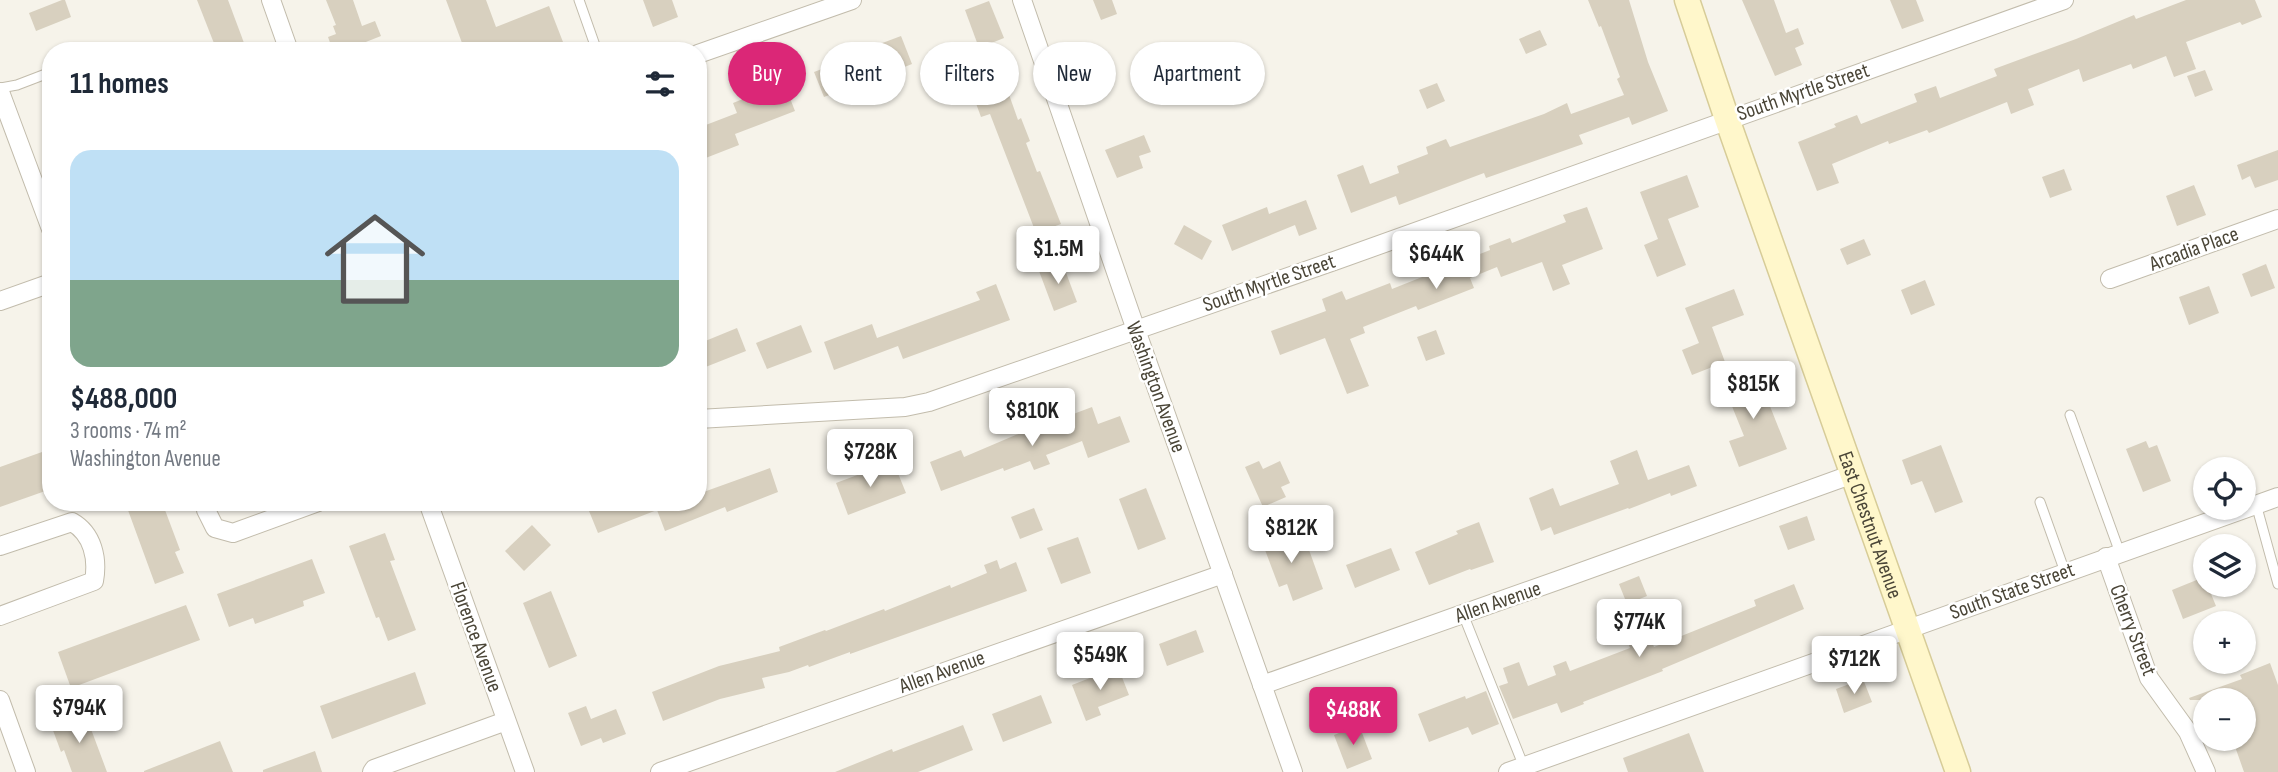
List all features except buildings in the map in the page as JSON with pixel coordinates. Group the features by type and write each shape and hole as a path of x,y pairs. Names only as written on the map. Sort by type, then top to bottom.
{"street":[{"path":"271,0 286,42"},
{"path":"707,51 852,0"},
{"name":"Washington Avenue","path":"1022,0 1293,772"},
{"name":"East Chestnut Avenue","path":"1687,0 1958,772"},
{"name":"South Myrtle Street","path":"707,418 905,407 929,402 1337,260 2060,1"},
{"path":"0,90 42,204"},
{"name":"Arcadia Place","path":"2110,279 2278,219"},
{"path":"0,301 42,286"},
{"name":"Allen Avenue","path":"1262,685 1853,474"},
{"name":"South State Street","path":"2256,504 2278,496"},
{"path":"206,511 215,528 233,533 293,511"},
{"name":"Florence Avenue","path":"435,511 525,772"},
{"name":"South State Street","path":"1516,769 2211,520"},
{"path":"0,546 72,522 79,525 97,558 94,580 0,616"},
{"name":"Cherry Street","path":"2113,555 2150,678 2188,732 2206,772"},
{"name":"Allen Avenue","path":"660,772 1223,574"},
{"path":"0,700 26,772"},
{"path":"372,772 506,721"}],"lane":[{"path":"579,0 594,42"},
{"path":"0,90 42,76"},
{"path":"2070,415 2113,555"},
{"path":"2040,502 2065,572"},
{"path":"2256,504 2278,584"},
{"path":"1463,614 1516,769"}]}
